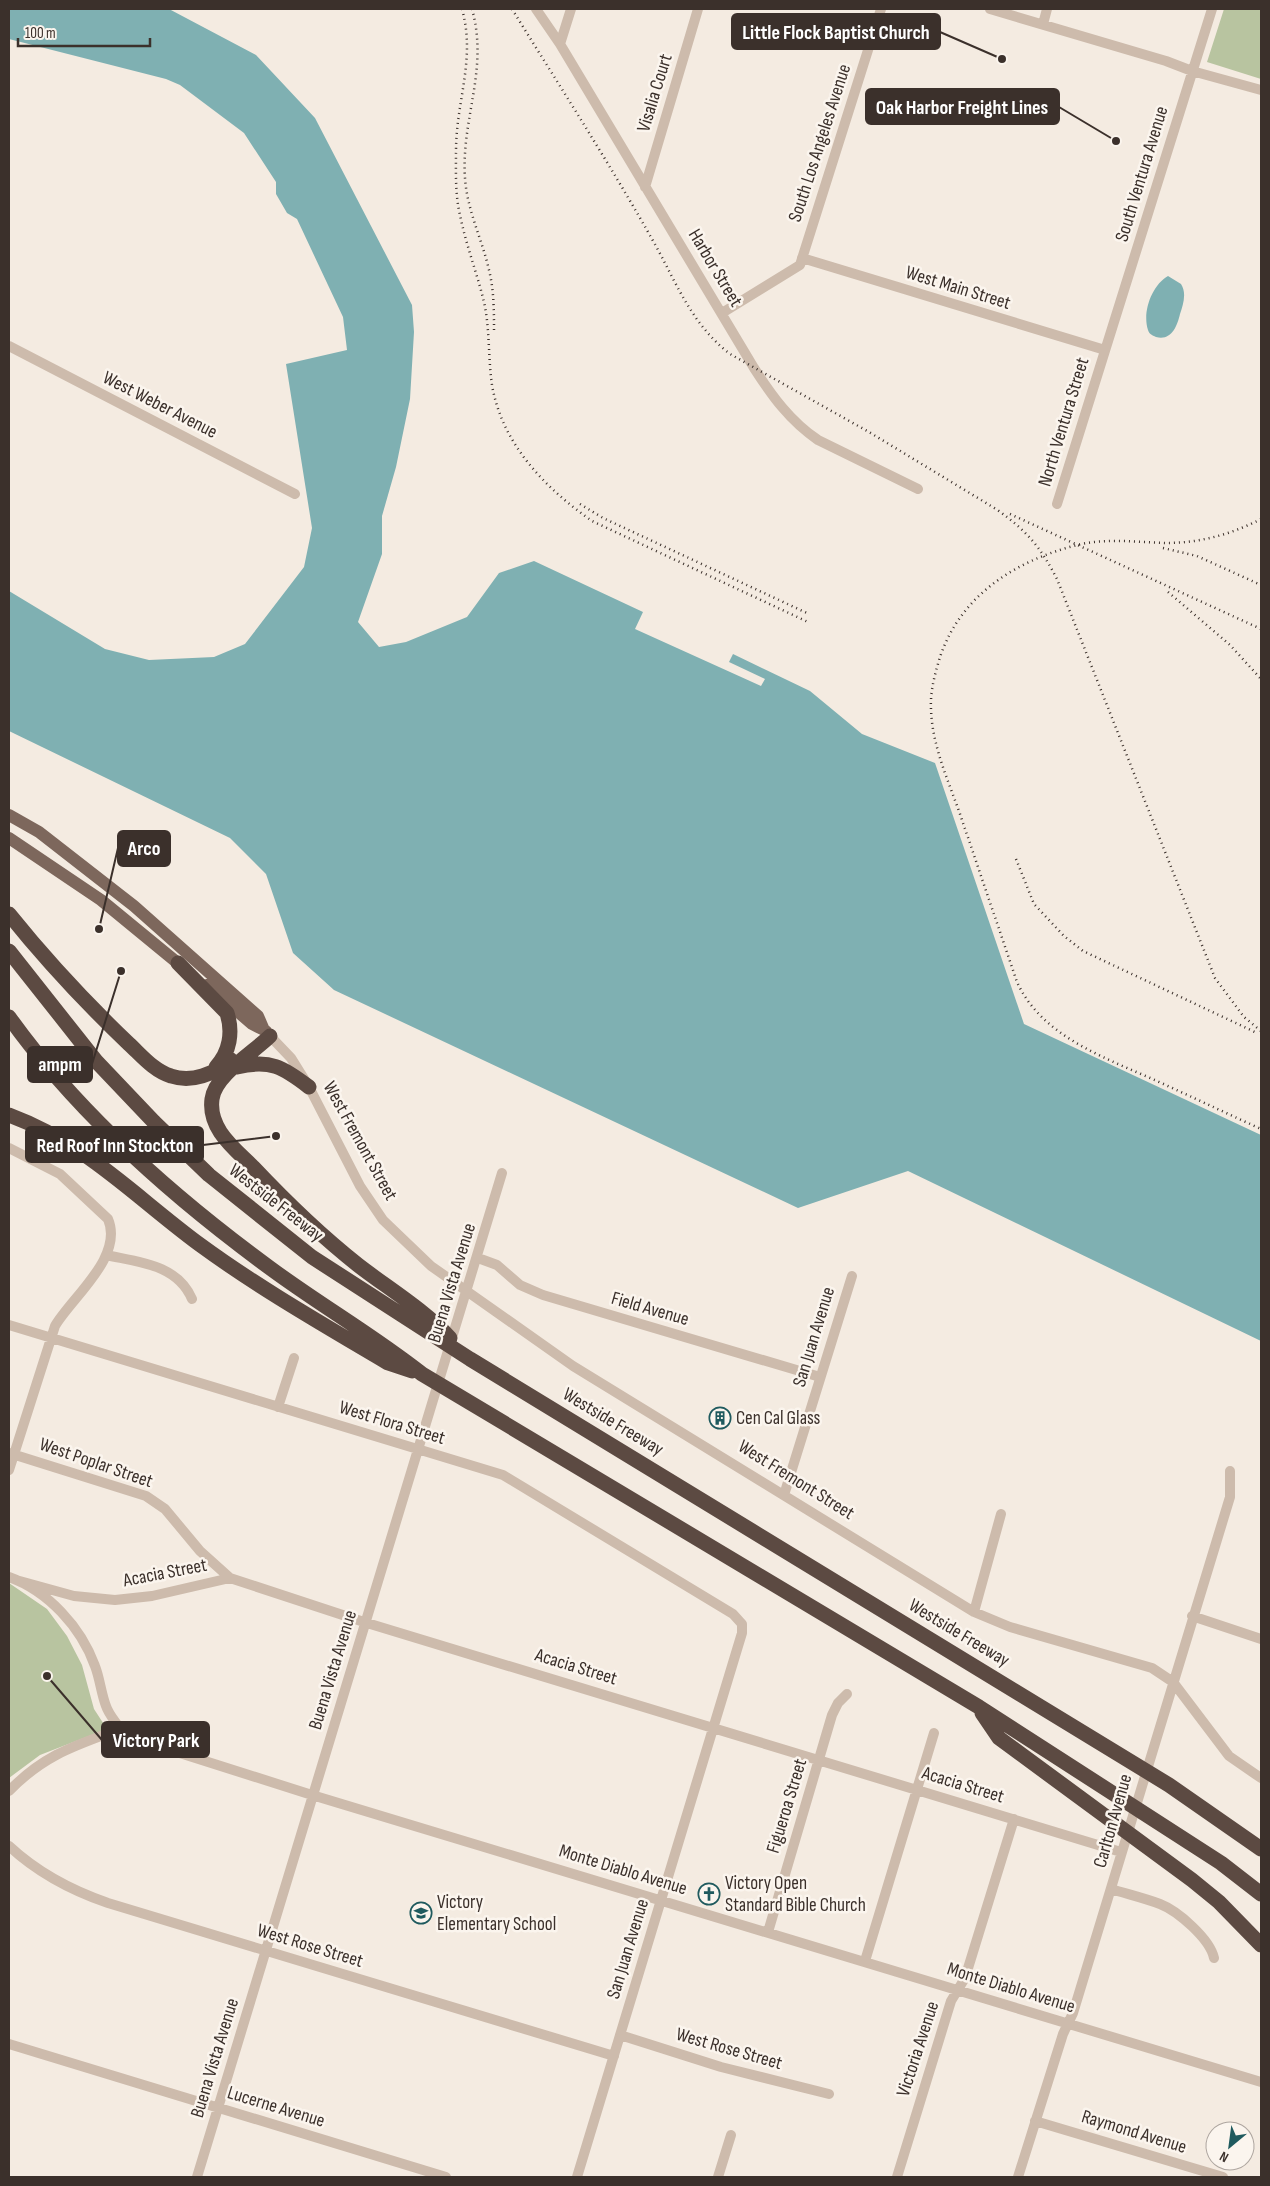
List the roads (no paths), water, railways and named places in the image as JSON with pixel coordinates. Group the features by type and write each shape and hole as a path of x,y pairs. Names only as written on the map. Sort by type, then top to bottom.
{"highway":[{"path":"9,914 97,1014 162,1073 179,1078 210,1074 267,1033"},
{"name":"Westside Freeway","path":"9,951 96,1061 154,1122 209,1175 312,1257 434,1329 468,1357 1169,1785 1258,1845"},
{"path":"178,963 227,1012 230,1023 226,1053 210,1074"},
{"path":"9,1017 72,1096 120,1144 220,1230 270,1268 394,1352 422,1374 979,1707 1222,1864 1261,1894"},
{"path":"267,1033 236,1067 226,1074 212,1097 214,1119 222,1135 318,1232 434,1329"},
{"path":"236,1067 253,1063 271,1064 287,1070 309,1087"},
{"path":"9,1115 58,1137 90,1156 200,1245 282,1300 388,1363 422,1374"},
{"path":"979,1707 999,1738 1149,1847 1219,1902 1261,1945"}],"main road":[{"name":"West Fremont Street","path":"9,816 45,837 134,906 258,1016 267,1033"},
{"name":"West Fremont Street","path":"9,838 101,900 219,994 252,1024 267,1033"},
{"path":"150,940 173,941"}],"street":[{"name":"Harbor Street","path":"536,9 560,44 770,393 782,409 806,432 833,449 918,489"},
{"path":"560,44 570,9"},
{"name":"Visalia Court","path":"645,187 698,9"},
{"name":"South Los Angeles Avenue","path":"802,258 881,9"},
{"path":"990,9 1166,61 1192,71 1261,90"},
{"path":"1043,24 1047,9"},
{"name":"South Ventura Avenue","path":"1105,350 1212,9"},
{"path":"722,313 800,265 802,258"},
{"name":"West Main Street","path":"802,258 1105,350"},
{"name":"West Weber Avenue","path":"9,346 295,494"},
{"name":"North Ventura Street","path":"1058,504 1105,350"},
{"name":"West Fremont Street","path":"267,1033 290,1058 309,1087 360,1186 384,1220 431,1266 573,1366 974,1612 1010,1627 1152,1668 1173,1682 1229,1756 1261,1778"},
{"path":"9,1148 60,1174 108,1219 110,1234 102,1268 65,1309 50,1338 11,1454 9,1470"},
{"name":"Buena Vista Avenue","path":"197,2177 312,1795 420,1450 502,1174"},
{"path":"106,1255 162,1267 182,1284 192,1299"},
{"name":"Field Avenue","path":"478,1258 497,1265 520,1285 543,1295 820,1378"},
{"name":"San Juan Avenue","path":"784,1495 852,1276"},
{"name":"West Flora Street","path":"9,1325 503,1475 738,1617"},
{"path":"278,1407 294,1358"},
{"name":"West Poplar Street","path":"11,1454 146,1496 165,1509 200,1551 230,1578"},
{"name":"Carlton Avenue","path":"1018,2177 1035,2121 1073,2013 1192,1616 1230,1497 1230,1471"},
{"path":"974,1612 1001,1514"},
{"path":"9,1791 34,1767 53,1755 120,1729 107,1709 95,1665 75,1629 60,1610 42,1595 12,1578"},
{"name":"Acacia Street","path":"12,1578 74,1596 115,1600 152,1596 230,1578 367,1623 1121,1852"},
{"path":"1192,1616 1261,1638"},
{"name":"San Juan Avenue","path":"577,2177 742,1633 742,1624 738,1617"},
{"name":"Figueroa Street","path":"768,1932 832,1715 838,1703 847,1694"},
{"name":"Monte Diablo Avenue","path":"120,1729 164,1748 312,1795 1261,2082"},
{"path":"865,1961 934,1733"},
{"name":"Victoria Avenue","path":"897,2177 951,2001 965,1978 1014,1818"},
{"name":"West Rose Street","path":"9,1846 35,1868 76,1892 614,2056"},
{"path":"1111,1889 1168,1908 1202,1936 1213,1951 1214,1958"},
{"name":"West Rose Street","path":"620,2036 721,2067 829,2094"},
{"name":"Lucerne Avenue","path":"9,2044 446,2177"},
{"name":"Raymond Avenue","path":"1035,2121 1224,2177"},
{"path":"718,2177 731,2135"}],"water":[{"path":"9,9 169,9 256,55 315,118 412,305 414,332 410,399 396,467 382,516 382,554 358,622 379,647 406,642 467,617 499,573 534,561 643,612 635,629 761,686 765,679 729,662 733,654 810,691 862,734 935,763 1024,1024 1261,1135 1261,1341 908,1171 798,1208 334,990 293,953 266,874 230,838 9,731 9,591 105,649 149,660 214,657 245,644 304,567 312,528 286,364 347,350 343,317 297,219 287,213 276,194 276,182 244,133 180,85 166,79 9,39"},
{"path":"1168,276 1181,284 1184,295 1177,324 1169,335 1161,338 1156,337 1148,330 1146,315 1153,292 1162,280"}],"railway":[{"path":"462,9 467,45 457,133 457,199 465,237 484,302 492,385 497,406 505,426 528,463 542,479 592,521 808,622"},
{"path":"472,9 478,53 467,135 465,178 469,202 491,278 494,331"},
{"path":"512,9 618,181 685,301 704,329 716,342 730,354 869,432 996,509 1016,524 1045,557 1057,579 1215,978 1244,1017 1261,1031"},
{"path":"580,504 603,518 809,614"},
{"path":"1010,514 1261,629"},
{"path":"1261,519 1227,533 1179,543 1110,541 1077,545 1054,552 1012,571 976,599 949,635 936,670 931,702 934,736 941,762 1017,982 1028,1001 1042,1017 1077,1044 1261,1129"},
{"path":"1163,548 1197,556 1261,585"},
{"path":"1168,592 1230,645 1261,679"},
{"path":"1016,859 1034,904 1064,936 1083,951 1257,1033"}],"place":[{"name":"Little Flock Baptist Church","path":"1002,59"},
{"name":"Oak Harbor Freight Lines","path":"1116,141"},
{"name":"Arco","path":"99,929"},
{"name":"ampm","path":"121,971"},
{"name":"Red Roof Inn Stockton","path":"276,1136"},
{"name":"Cen Cal Glass","path":"720,1418"},
{"name":"Victory Park","path":"47,1676"},
{"name":"Victory Open Standard Bible Church","path":"709,1894"},
{"name":"Victory Elementary School","path":"421,1913"}]}
